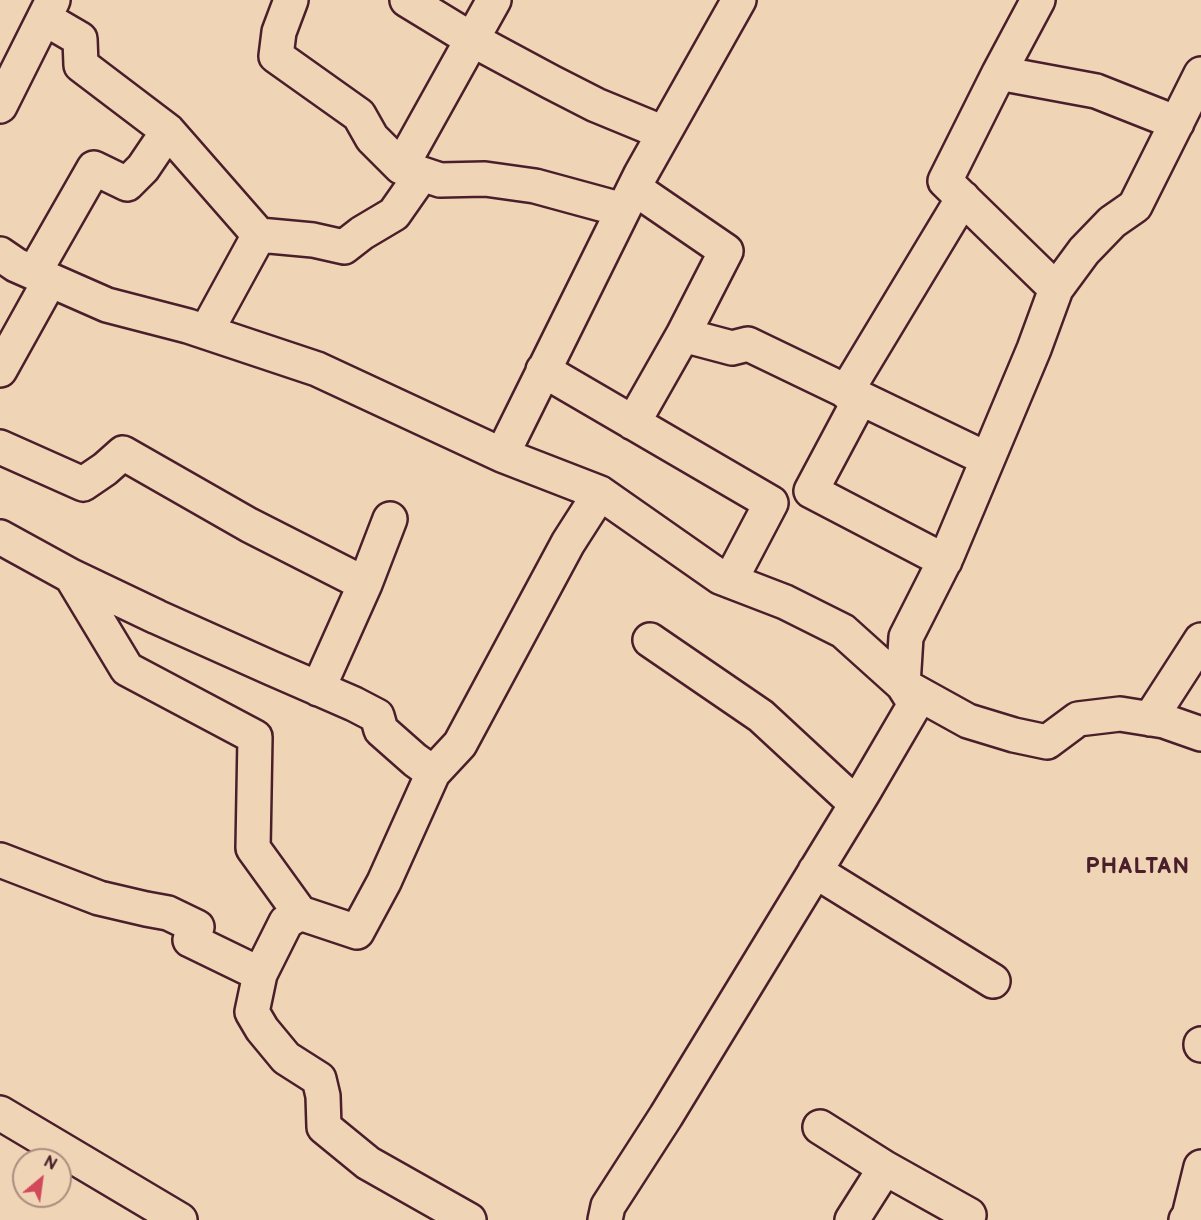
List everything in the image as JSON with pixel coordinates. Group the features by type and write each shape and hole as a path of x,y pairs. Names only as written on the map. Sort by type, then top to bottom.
{"street":[{"path":"291,0 279,32 276,56 359,115 372,138 411,170 440,180 485,179 628,199 726,251 683,335 633,423"},
{"path":"407,0 471,39 596,105 664,133"},
{"path":"0,106 48,9 80,39 81,65 168,131 259,235 313,240 344,247 394,214 411,170 471,39 494,0"},
{"path":"501,455 628,199 739,0"},
{"path":"1038,0 945,181 1056,289"},
{"path":"999,73 1096,91 1177,123"},
{"path":"605,1220 608,1206 666,1116 915,704 903,685 906,637 945,561 1034,349 1056,289 1091,244 1112,222 1135,206 1201,74"},
{"path":"0,370 94,168 127,184 143,168 168,131"},
{"path":"945,561 812,491 853,395 963,198"},
{"path":"206,332 259,235"},
{"path":"0,254 16,265 107,305 206,332 316,369 501,455 600,493 720,577 785,602 843,631 903,685 968,721 1047,742 1078,719 1120,714 1164,721 1201,734"},
{"path":"683,335 732,348 748,344 987,459"},
{"path":"543,370 771,503 730,581"},
{"path":"0,447 83,484 123,453 249,525 365,584"},
{"path":"71,576 127,669 255,737 253,848 300,913 357,932 384,882 433,773 460,744 568,543 600,493"},
{"path":"0,512 6,526 0,536 71,576 377,716 381,730 433,773"},
{"path":"318,689 365,584 390,519"},
{"path":"650,640 761,716 856,804"},
{"path":"1150,719 1201,640"},
{"path":"0,860 99,898 168,913 197,927 190,940 260,974"},
{"path":"815,871 993,981"},
{"path":"300,913 286,922 260,974 252,1012 262,1029 286,1058 319,1079 323,1096 324,1127 368,1163 469,1220"},
{"path":"0,1113 180,1220"},
{"path":"820,1127 885,1168 969,1215 965,1220"},
{"path":"1186,1220 1201,1167"},
{"path":"852,1220 885,1168"}],"district":[{"name":"PHALTAN","path":"1138,867"}]}
